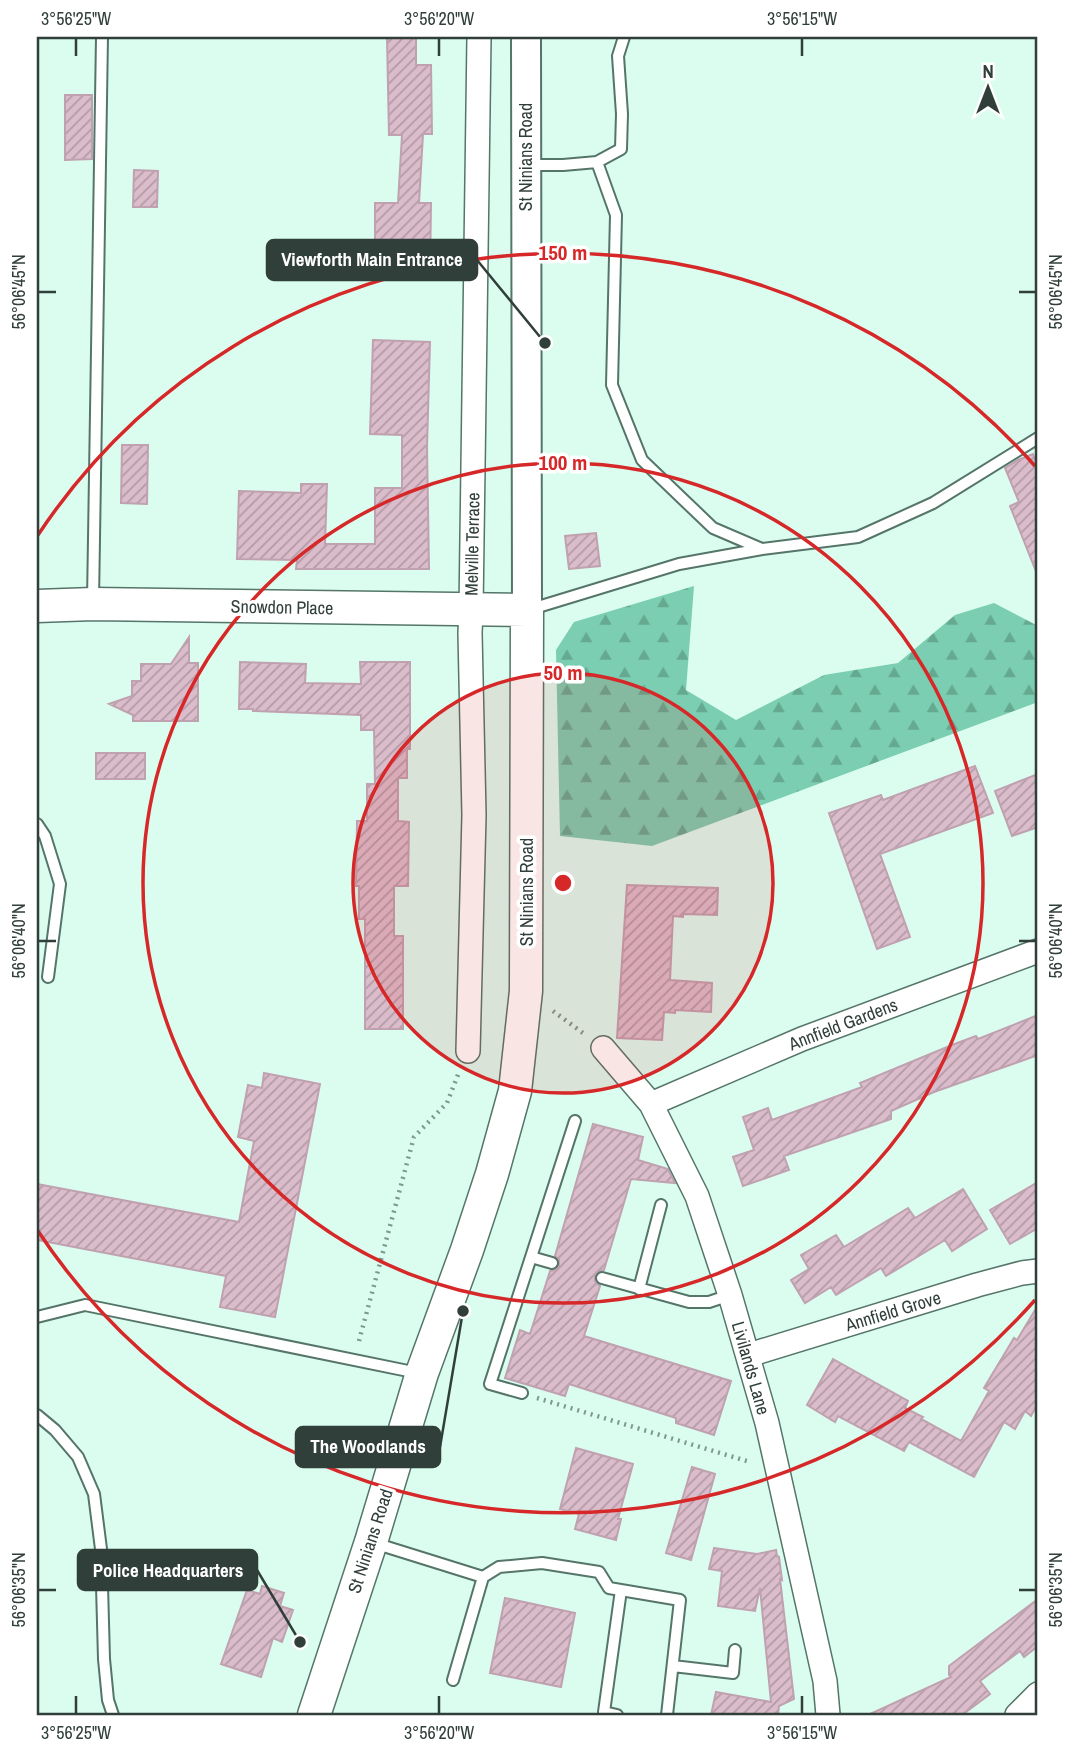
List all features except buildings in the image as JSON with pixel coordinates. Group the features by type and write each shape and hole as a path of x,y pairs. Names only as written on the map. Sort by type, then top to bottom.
{"main road":[{"name":"Snowdon Place","path":"37,606 93,604 527,610"},
{"name":"St Ninians Road","path":"314,1715 371,1542 422,1373 492,1174 514,1091 526,991 527,610"}],"street":[{"name":"Melville Terrace","path":"468,1051 474,814 470,633 479,37"},
{"name":"St Ninians Road","path":"527,610 525,164 530,43"},
{"name":"Annfield Gardens","path":"651,1104 802,1039 1038,951"},
{"name":"Livilands Lane","path":"603,1048 651,1104 696,1196 730,1295 767,1423 825,1681 828,1715"},
{"name":"Annfield Grove","path":"748,1355 977,1285 1038,1271"},
{"path":"1017,1715 1038,1694"}],"lane":[{"path":"93,604 102,37"},
{"path":"525,164 597,162 621,149 622,114 618,55 624,37"},
{"path":"597,162 616,215 612,385 642,460 713,528 762,549"},
{"path":"527,610 679,565 762,549 858,537 933,503 1038,438"},
{"path":"37,824 45,836 60,884 48,977"},
{"path":"522,1393 490,1384 575,1121"},
{"path":"639,1289 661,1205"},
{"path":"531,1257 552,1263"},
{"path":"602,1278 689,1302 709,1302 730,1295"},
{"path":"37,1317 85,1305 422,1373"},
{"path":"37,1415 55,1430 78,1457 94,1494 102,1549 104,1659 108,1700 113,1715"},
{"path":"371,1542 483,1577"},
{"path":"453,1680 483,1577 499,1567 542,1563 599,1572 609,1588 680,1600 667,1715"},
{"path":"617,1715 604,1712 621,1590"},
{"path":"673,1666 733,1673 735,1650"}],"path":[{"path":"526,991 603,1048"},
{"path":"354,1359 414,1136 447,1103 468,1051"},
{"path":"522,1393 778,1471"}],"green space":[{"path":"694,586 686,690 736,720 824,675 898,663 955,615 994,603 1038,626 1038,702 652,846 560,836 556,650 574,622"}],"place":[{"name":"Viewforth Main Entrance","path":"545,343"},
{"name":"The Woodlands","path":"463,1311"},
{"name":"Police Headquarters","path":"300,1642"}]}
